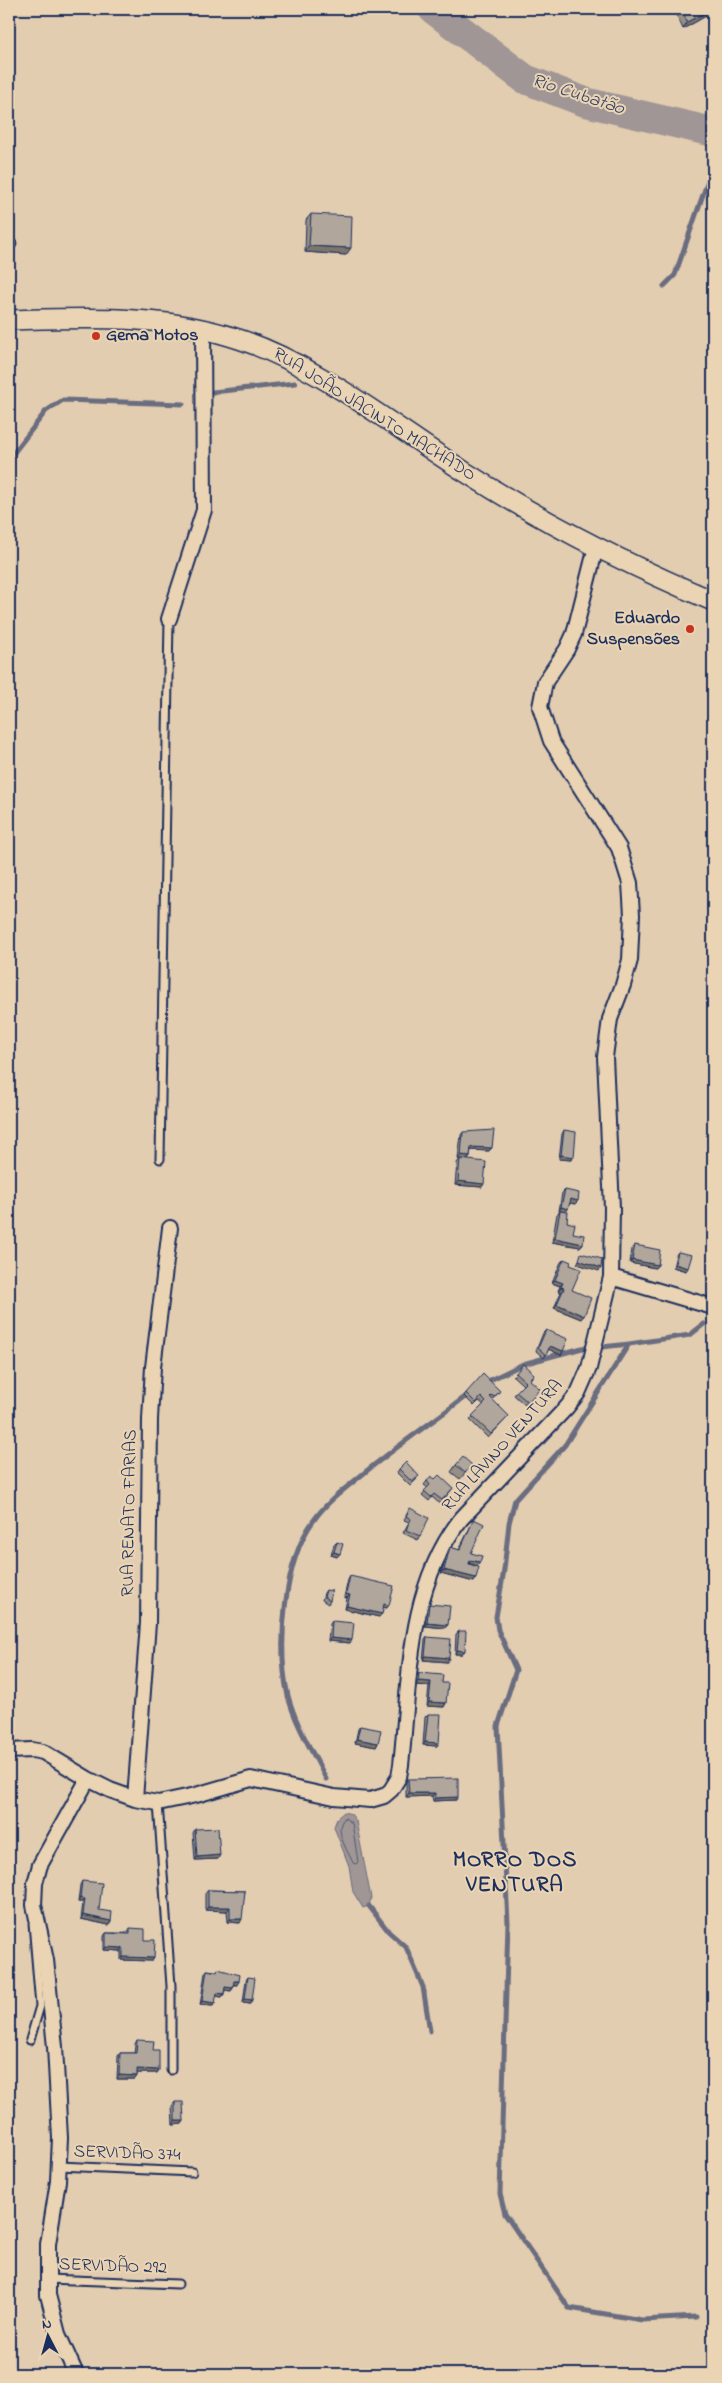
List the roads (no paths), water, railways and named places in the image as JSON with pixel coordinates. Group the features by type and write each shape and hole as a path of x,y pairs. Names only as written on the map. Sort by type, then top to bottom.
{"main road":[{"name":"RUA JOÃO JACINTO MACHADO","path":"9,320 120,318 203,328 261,346 293,362 466,473 596,547 713,601"}],"street":[{"path":"169,619 204,510 203,328"},
{"name":"RUA LAVINO VENTURA","path":"9,1751 26,1749 43,1752 88,1779 135,1799 158,1802 196,1796 251,1779 356,1799 376,1799 391,1790 399,1777 418,1612 432,1568 447,1538 461,1519 578,1393 590,1368 611,1277 612,1208 605,1057 610,1019 630,960 632,898 619,848 551,741 540,707 545,682 567,649 574,634 596,547"},
{"name":"RUA RENATO FARIAS","path":"135,1799 148,1623 150,1419 153,1367 170,1228"},
{"path":"611,1277 713,1307"},
{"path":"76,2374 54,2321 46,2279 49,2236 60,2166 59,2117 54,2038 46,1960 34,1905 35,1883 40,1865 88,1779"}],"lane":[{"path":"160,1159 169,619"},
{"path":"158,1802 171,1986 171,2070"},
{"path":"30,2040 40,2006 32,1934 34,1905"},
{"name":"SERVIDÃO 374","path":"60,2166 192,2172"},
{"name":"SERVIDÃO 292","path":"46,2279 178,2284"}],"water":[{"path":"344,1812 351,1814 356,1821 371,1898 369,1906 363,1908 353,1892 349,1866 334,1827 337,1818"}],"waterway":[{"name":"Rio Cubatão","path":"433,9 525,79 585,102 713,132"},
{"path":"664,286 675,275 713,166"},
{"path":"213,392 295,383"},
{"path":"9,459 46,411 63,400 183,404"},
{"path":"696,2317 642,2320 569,2308 505,2214 500,2194 508,1923 498,1726 516,1670 498,1630 496,1617 509,1523 515,1500 565,1445 629,1344 690,1335 704,1324"},
{"path":"602,1347 629,1344"},
{"path":"484,1383 523,1364 586,1347"},
{"path":"326,1779 295,1718 288,1696 285,1676 283,1654 285,1605 295,1558 314,1520 333,1499 381,1459 469,1394"},
{"path":"369,1906 389,1932 406,1947 423,1987 430,2031"}],"place":[{"name":"Gema Motos","path":"96,336"},
{"name":"Eduardo Suspensões","path":"690,629"}],"district":[{"name":"MORRO DOS VENTURA","path":"515,1874"}]}
